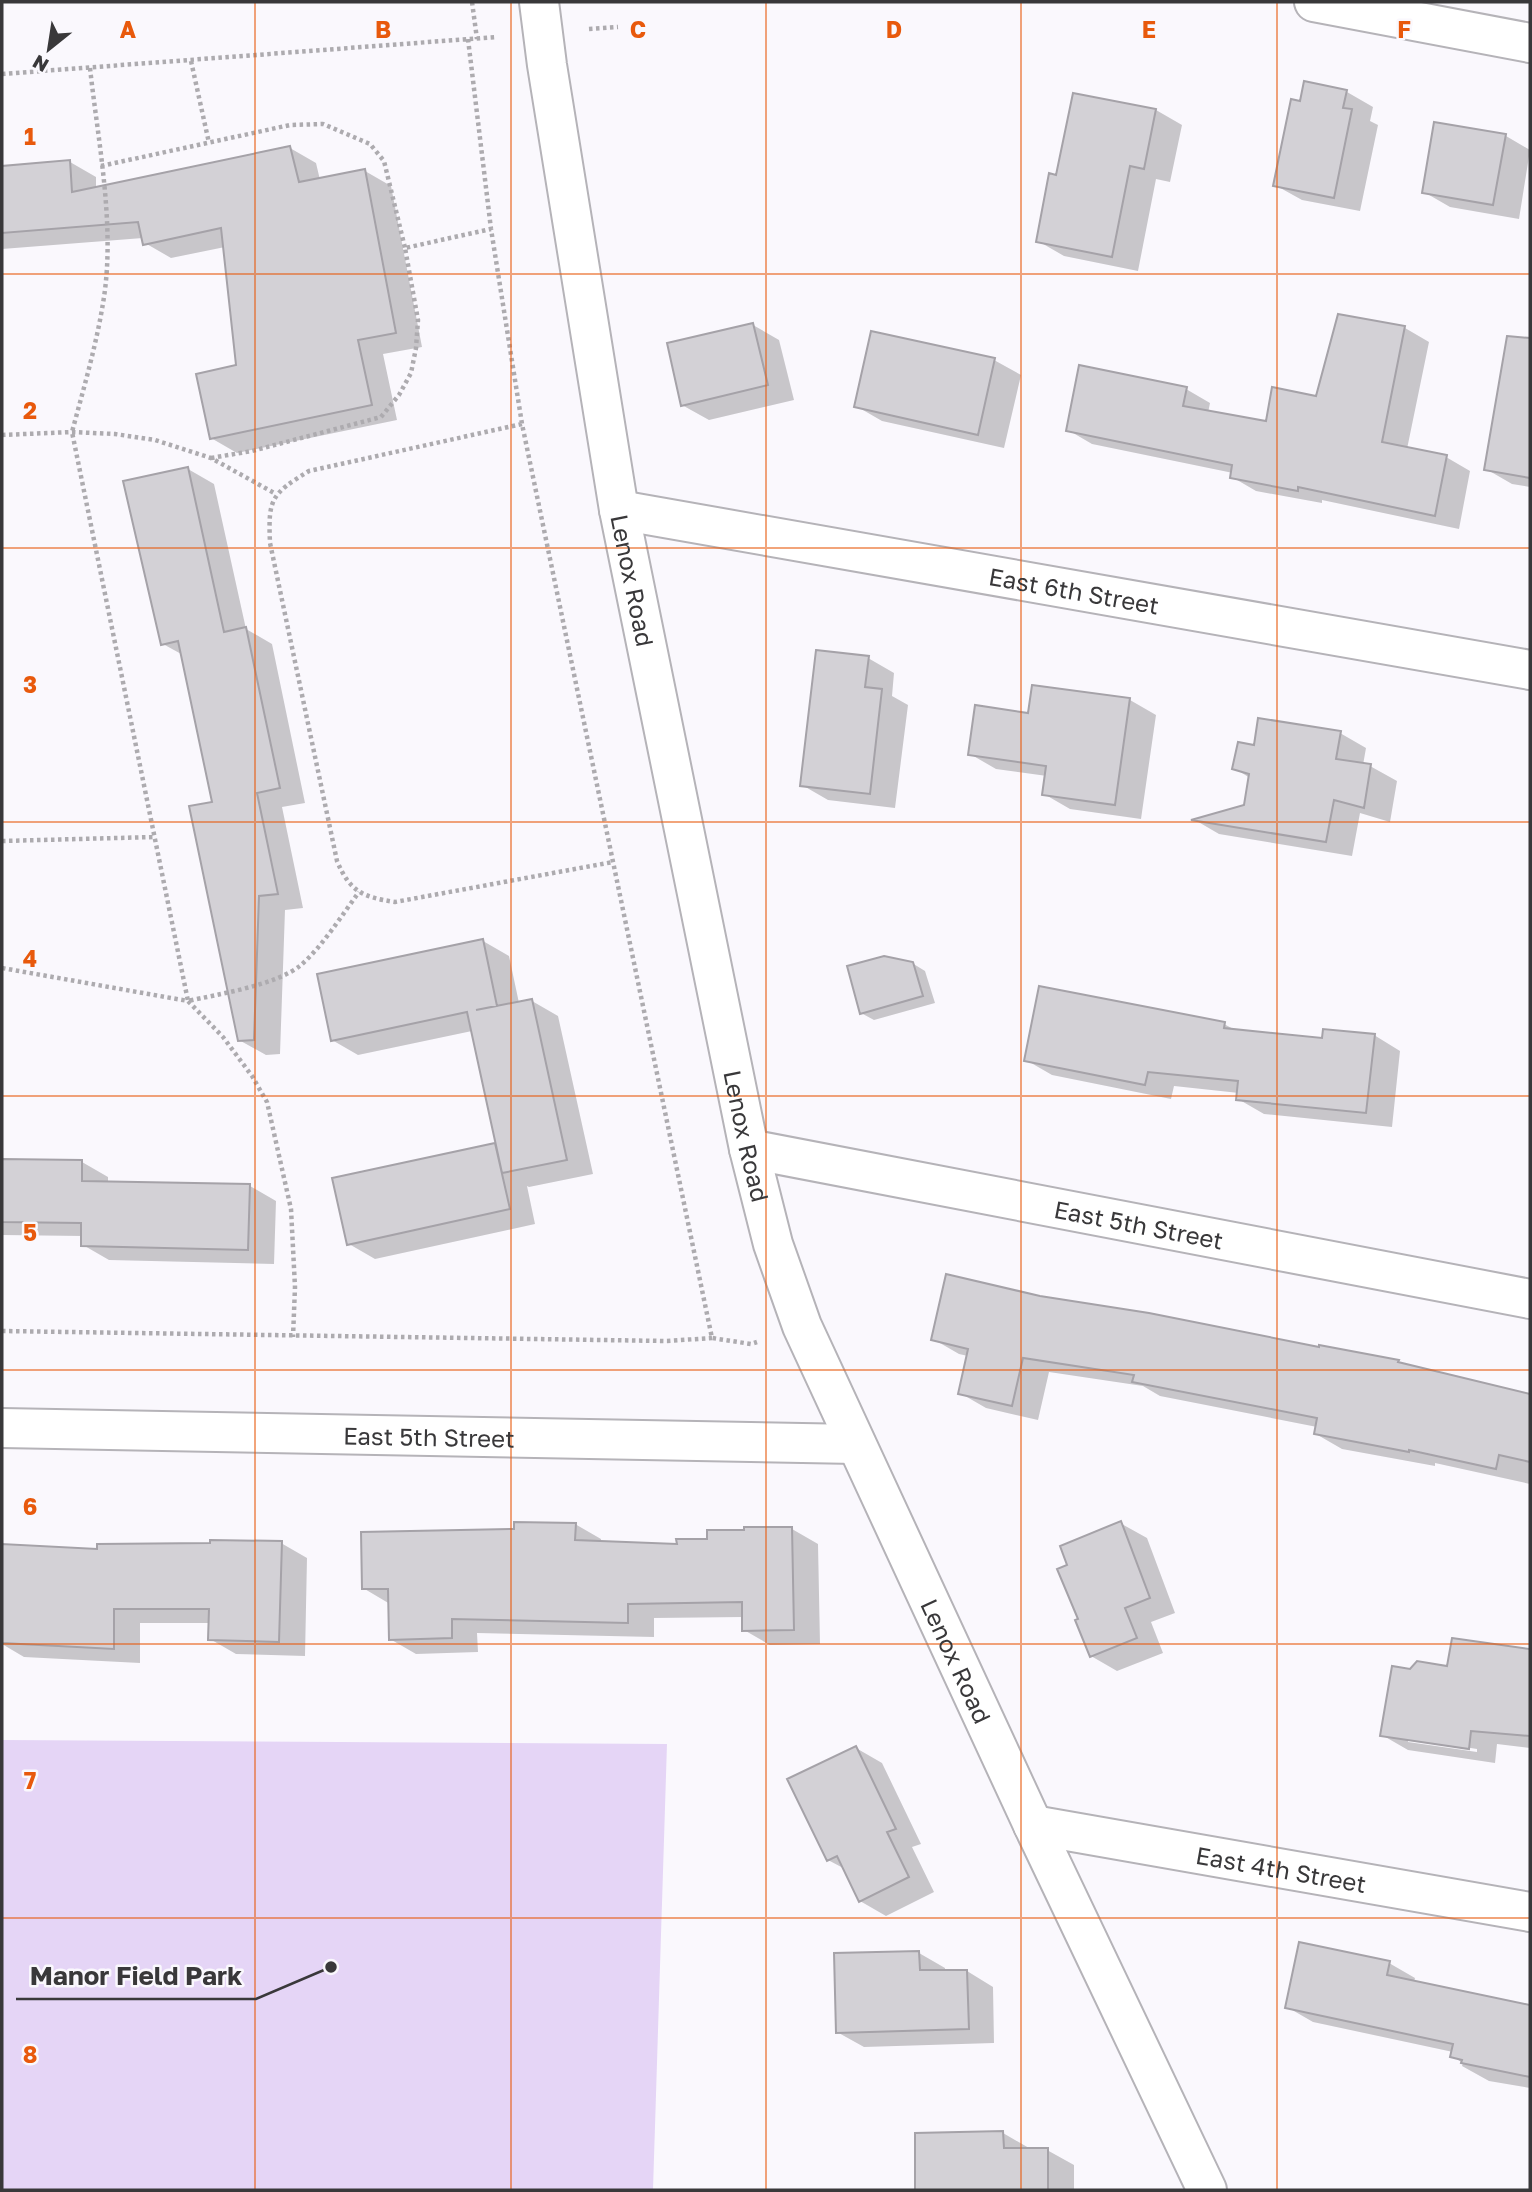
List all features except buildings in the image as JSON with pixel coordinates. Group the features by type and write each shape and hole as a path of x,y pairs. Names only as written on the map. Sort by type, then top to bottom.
{"street":[{"name":"Lenox Road","path":"539,2 619,510 749,1149 773,1244 802,1326 856,1444 1207,2190"},
{"path":"1314,2 1530,43"},
{"name":"East 6th Street","path":"619,510 1530,670"},
{"name":"East 5th Street","path":"749,1149 1530,1299"},
{"name":"East 5th Street","path":"2,1428 856,1444"},
{"name":"East 4th Street","path":"1033,1825 1530,1912"}],"path":[{"path":"2,74 478,39 472,2"},
{"path":"468,39 491,229 522,424 712,1338"},
{"path":"191,61 209,143"},
{"path":"90,68 107,253 104,295 94,352 72,432 188,1002 223,1037 267,1101 291,1209 295,1287 293,1337"},
{"path":"101,166 290,125 323,124 370,144 384,161 405,248 418,320 411,373 399,395 381,417 265,448 211,458"},
{"path":"405,248 491,229"},
{"path":"522,424 309,471 276,494 269,513 270,543 337,861 344,879 359,892 373,899 395,902 613,862"},
{"path":"2,436 72,432 115,434 155,440 211,458 276,494"},
{"path":"2,841 155,837"},
{"path":"2,968 188,1002 251,987 301,966 359,892"},
{"path":"2,1331 667,1341 712,1338 751,1344"}],"shaded area":[{"path":"2,1740 667,1744 653,2190 2,2190"}],"place":[{"name":"Manor Field Park","path":"331,1967"}]}
